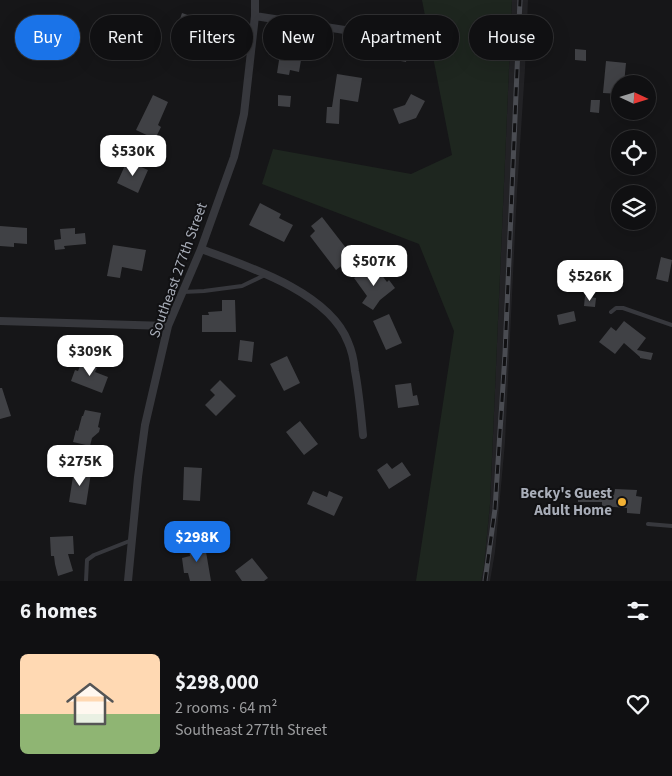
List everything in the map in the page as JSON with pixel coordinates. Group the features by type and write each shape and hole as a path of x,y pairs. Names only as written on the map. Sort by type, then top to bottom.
{"street":[{"name":"Southeast 277th Street","path":"128,581 145,425 168,326 201,250 234,158 244,114 256,16 255,0"},
{"path":"256,16 343,30"},
{"path":"201,250 251,268 296,289 321,306 341,327 348,340 352,354 359,391 363,435"},
{"path":"0,321 168,326"}],"lane":[{"path":"183,292 242,286 265,275"},
{"path":"611,312 616,308 623,308 672,325"},
{"path":"648,524 672,526"},
{"path":"86,581 87,560 94,555 132,540"}],"shaded area":[{"path":"422,0 512,0 511,15 469,15 469,60 509,60 490,504 481,581 416,581 454,331 419,244 262,184 273,149 411,174 452,155 434,60 459,60 459,15 425,15"},
{"path":"512,0 528,0 527,15 511,15"},
{"path":"509,60 525,60 505,442 495,552 490,581 481,581 490,504"}],"building":[{"path":"575,49 586,50 586,61 575,60"},
{"path":"279,60 301,60 299,72 290,70 289,75 277,73"},
{"path":"606,61 626,63 625,75 611,75 611,93 603,93"},
{"path":"337,74 362,78 358,102 340,99 339,124 326,123 327,107 332,107"},
{"path":"411,94 425,101 416,118 399,124 393,109 405,105"},
{"path":"153,95 168,102 158,125 161,127 155,139 136,130"},
{"path":"278,95 291,96 290,107 278,106"},
{"path":"591,100 600,100 599,113 590,112"},
{"path":"127,161 148,170 138,193 117,183"},
{"path":"260,203 281,214 279,218 293,225 284,242 249,225"},
{"path":"322,217 353,257 336,270 310,236 315,231 311,226"},
{"path":"0,226 27,228 27,244 14,243 14,247 0,246"},
{"path":"75,228 75,234 85,233 86,244 64,246 65,249 55,250 54,240 61,239 60,229"},
{"path":"113,245 146,250 142,271 122,267 120,278 107,276"},
{"path":"661,257 672,260 668,282 656,279"},
{"path":"372,266 376,272 378,270 387,282 389,280 395,288 380,300 373,310 362,303 367,296 354,278"},
{"path":"585,296 596,298 595,307 584,306"},
{"path":"222,300 235,300 236,332 202,332 202,315 209,315 208,312 222,311"},
{"path":"574,311 576,321 559,325 557,315"},
{"path":"389,314 402,343 386,350 373,321"},
{"path":"624,321 646,338 637,350 653,353 651,360 640,358 624,343 615,354 599,342 611,327 616,331"},
{"path":"240,340 254,342 252,362 238,360"},
{"path":"287,356 300,383 284,391 270,364"},
{"path":"83,358 94,362 92,366 97,368 95,372 108,377 102,393 71,381 75,370 78,371"},
{"path":"220,380 236,396 216,416 205,405 215,395 210,390"},
{"path":"411,383 413,396 417,395 419,405 398,408 395,385"},
{"path":"0,388 2,388 11,416 0,419"},
{"path":"85,410 101,413 98,427 100,428 99,432 92,438 90,446 73,442"},
{"path":"300,421 318,444 304,455 286,432"},
{"path":"402,462 411,475 389,489 377,470 387,463 392,469"},
{"path":"184,467 202,468 200,501 183,500"},
{"path":"74,470 91,473 86,505 69,502"},
{"name":"Becky's Guest Adult Home","path":"615,489 637,490 636,496 642,497 640,514 627,513 627,508 602,506 602,502 578,502 578,490 598,491 598,494 614,495"},
{"path":"313,491 327,497 329,491 343,497 334,516 307,504"},
{"path":"73,536 74,554 68,554 73,571 58,576 54,556 51,556 50,537"},
{"path":"204,540 211,581 190,581 188,573 184,573 182,558 190,556 188,543"},
{"path":"252,558 268,578 264,581 242,581 235,571"}],"railway":[{"path":"485,581 495,509 505,354 520,0"}],"place":[{"name":"Becky's Guest Adult Home","path":"622,502"}]}
